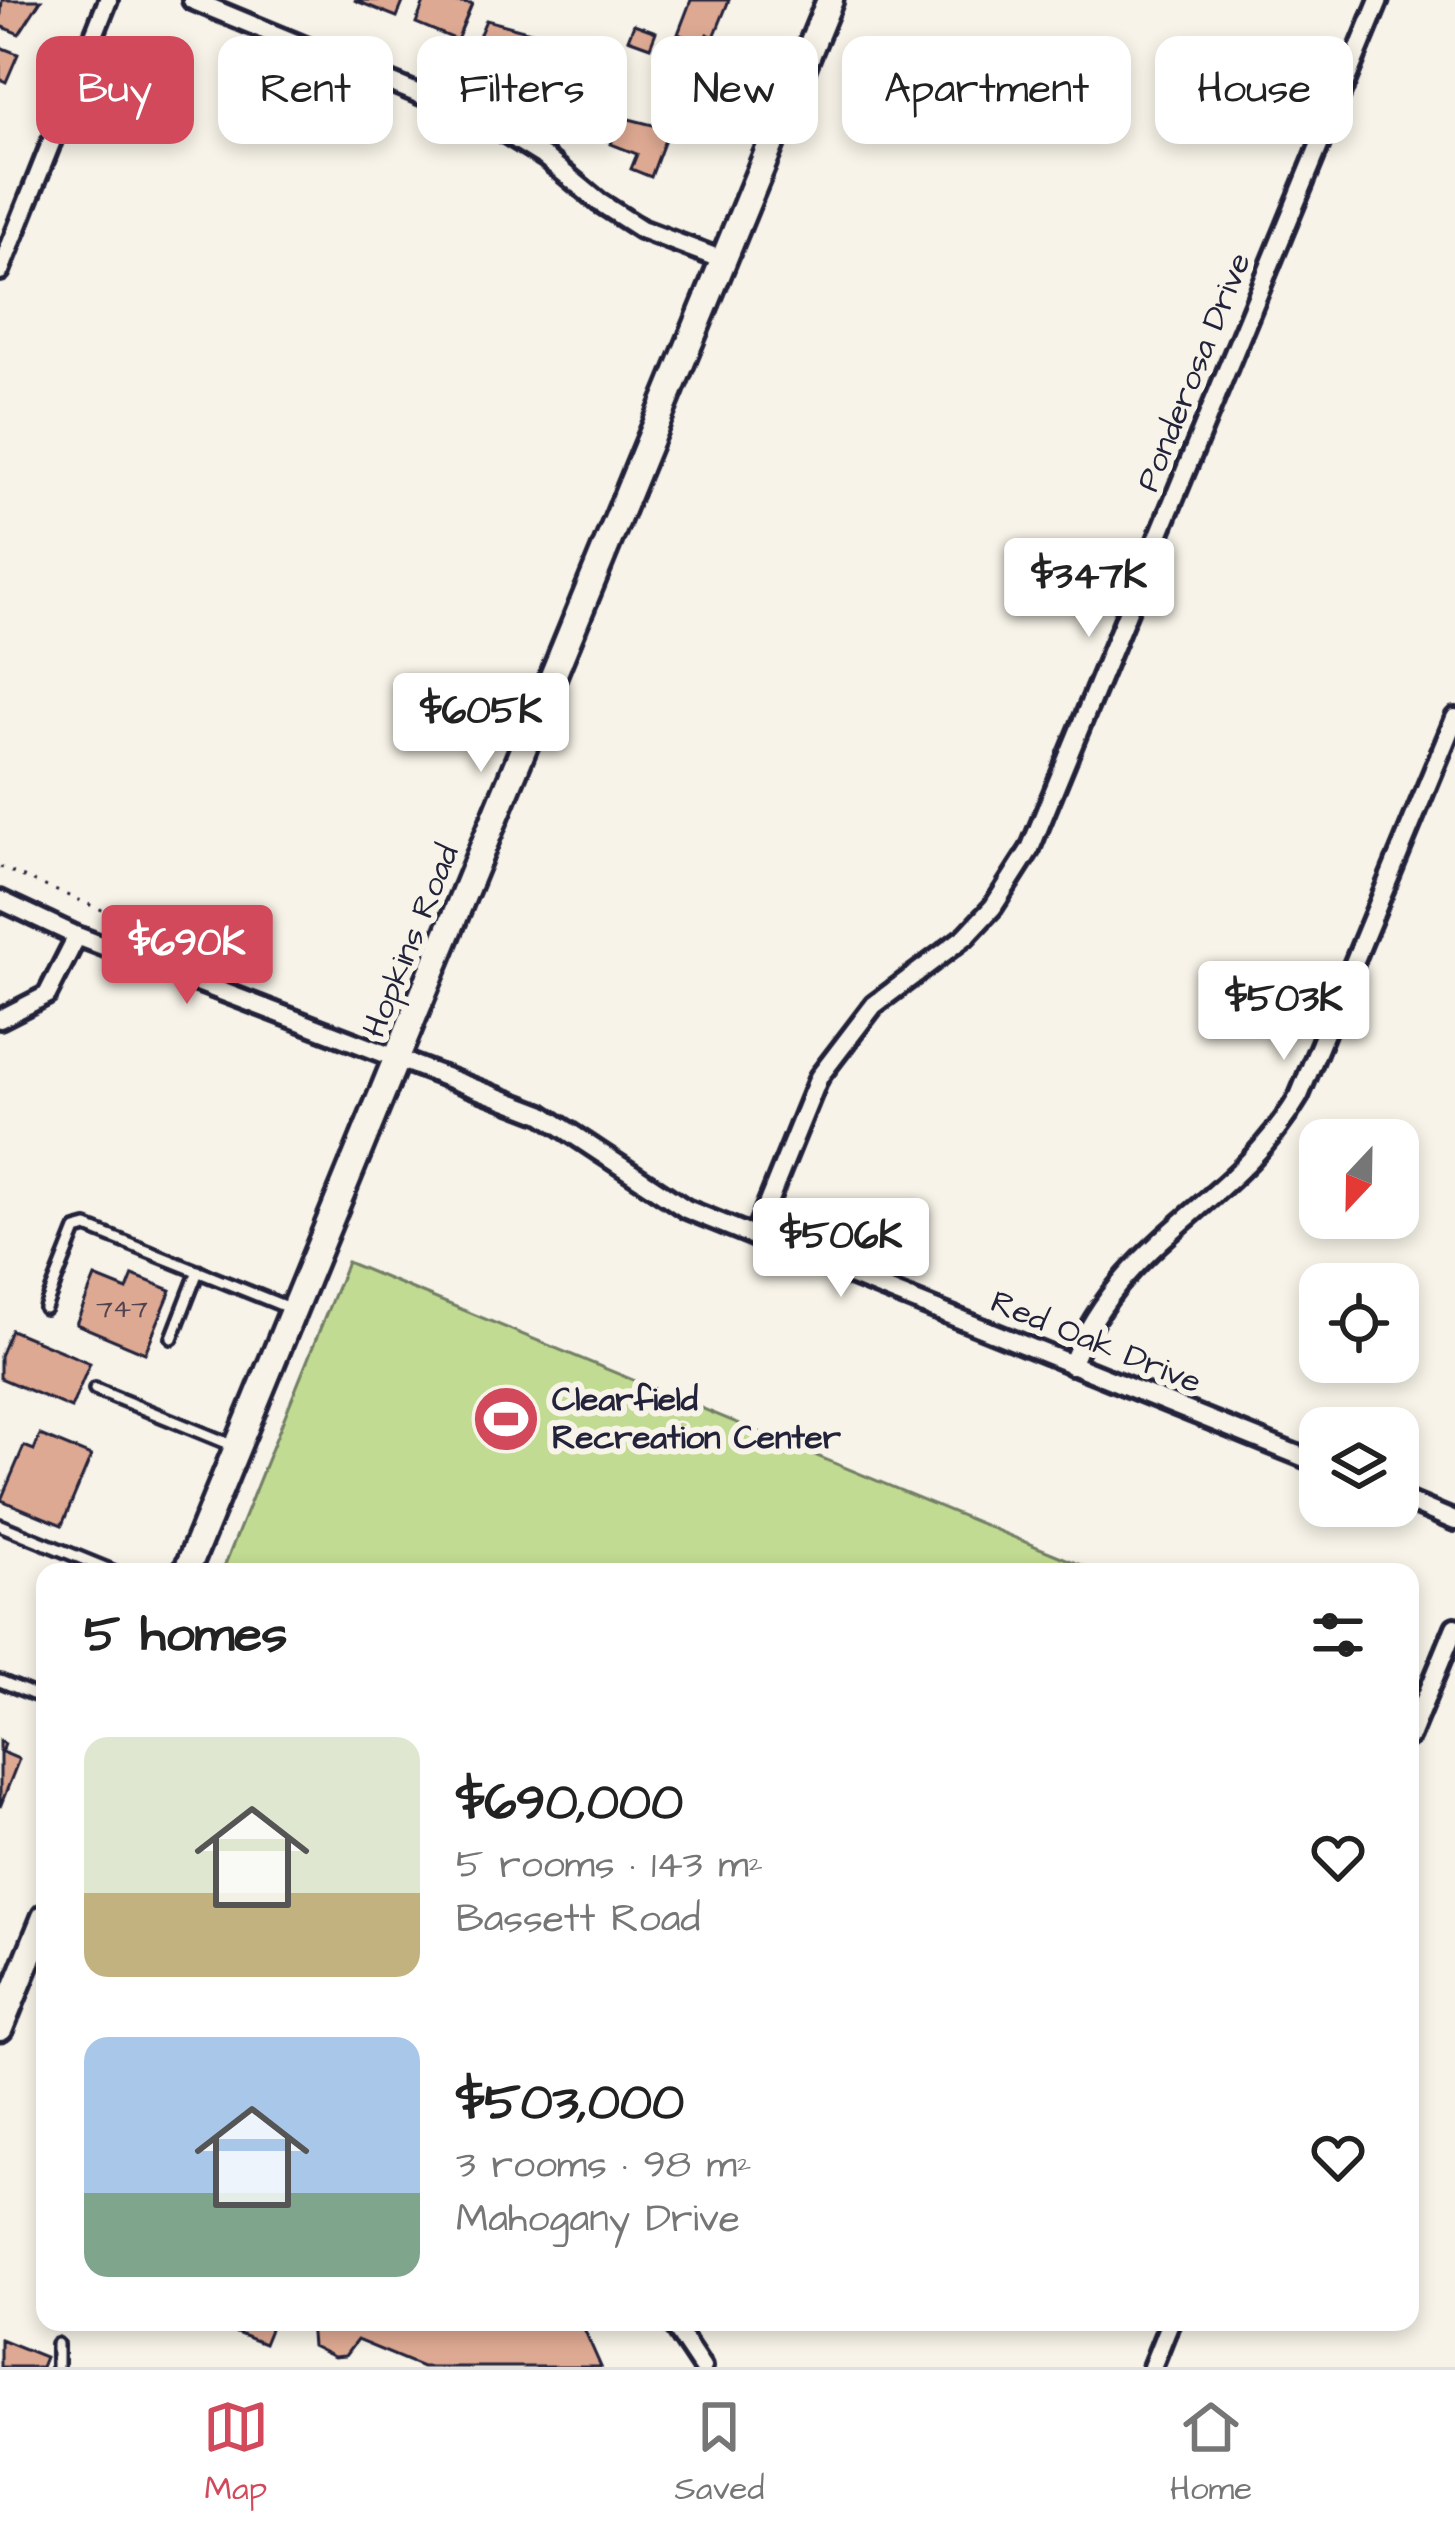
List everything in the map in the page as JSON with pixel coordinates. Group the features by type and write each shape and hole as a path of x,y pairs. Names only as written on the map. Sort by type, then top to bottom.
{"street":[{"path":"0,271 108,0"},
{"path":"191,0 489,123 547,158 599,202 641,229 723,260"},
{"name":"Hopkins Road","path":"190,1563 830,0"},
{"name":"Ponderosa Drive","path":"754,1237 819,1077 874,1005 966,936 993,907 1030,849 1379,0"},
{"path":"1071,1365 1091,1317 1122,1276 1157,1239 1236,1177 1282,1126 1299,1096 1455,718"},
{"name":"Red Oak Drive","path":"0,901 77,936 542,1114 686,1209 1299,1456"},
{"path":"0,1019 47,995 77,936"},
{"path":"1419,1506 1455,1521"},
{"path":"1419,1714 1455,1627"},
{"path":"2,2020 36,1958"},
{"path":"678,2331 702,2367"},
{"path":"1152,2367 1166,2331"}],"lane":[{"path":"45,1308 76,1230 87,1227 294,1310"},
{"path":"172,1338 198,1271"},
{"path":"94,1390 237,1447"},
{"path":"0,1525 93,1563"},
{"path":"0,1681 36,1695"},
{"path":"57,2344 57,2367"}],"path":[{"path":"0,867 190,947"}],"green space":[{"name":"Clearfield Recreation Center","path":"347,1262 1076,1563 226,1563"}],"building":[{"path":"2,0 41,0 19,34 0,26"},
{"path":"354,0 404,0 397,17"},
{"path":"425,0 472,4 459,36 416,23"},
{"path":"691,0 729,0 714,36 678,34"},
{"path":"486,20 531,32 529,36 479,36"},
{"path":"634,24 656,32 650,47 628,39"},
{"path":"0,47 18,54 6,82 0,79"},
{"path":"627,118 651,124 651,144 663,144 651,177 631,169 637,154 611,144 627,144"},
{"path":"133,1275 171,1290 145,1353 76,1324 95,1277 127,1290"},
{"path":"11,1330 90,1363 71,1408 0,1378 0,1356"},
{"path":"40,1435 91,1456 62,1525 1,1500 24,1446 34,1450"},
{"path":"0,1741 5,1744 2,1752 19,1759 0,1807"},
{"path":"232,2331 269,2331 264,2344"},
{"path":"311,2331 585,2331 601,2367 422,2367 357,2340 345,2356 334,2357 312,2346"},
{"path":"0,2339 45,2357 41,2367 0,2367"}],"place":[{"name":"Clearfield Recreation Center","path":"506,1419"}]}
